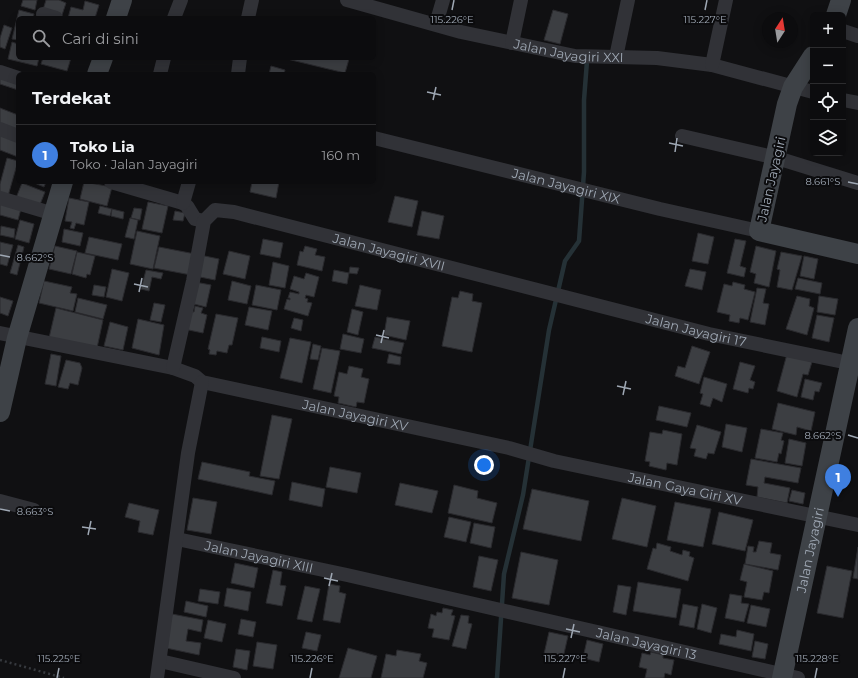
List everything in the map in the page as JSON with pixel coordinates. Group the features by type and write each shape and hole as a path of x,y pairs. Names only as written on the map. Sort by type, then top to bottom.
{"street":[{"path":"117,16 122,0"},
{"path":"177,16 181,0"},
{"path":"248,16 252,0"},
{"name":"Jalan Jayagiri XXI","path":"347,0 461,32 575,56 656,58 712,65 810,91"},
{"path":"436,24 443,0"},
{"path":"512,43 521,0"},
{"path":"616,57 628,0"},
{"path":"712,65 726,0"},
{"path":"837,12 841,0"},
{"path":"43,14 50,16"},
{"path":"846,32 858,36"},
{"path":"98,72 102,60"},
{"path":"163,72 164,60"},
{"path":"238,72 240,60"},
{"name":"Jalan Jayagiri","path":"810,60 793,86 787,104 777,158 759,231 858,254"},
{"path":"0,72 16,77"},
{"path":"846,101 858,104"},
{"path":"0,129 16,135"},
{"path":"682,136 777,158 858,183"},
{"name":"Jalan Jayagiri XIX","path":"376,138 759,231"},
{"path":"0,412 9,336 54,214 62,184"},
{"path":"118,184 183,203 188,206 195,219 204,221 193,281 173,368"},
{"path":"183,203 188,184"},
{"path":"0,198 54,214"},
{"name":"Jalan Jayagiri XVII","path":"204,221 215,210 234,212 543,292"},
{"name":"Jalan Jayagiri 17","path":"543,292 709,334 854,364"},
{"name":"Jalan Jayagiri","path":"788,677 817,516 854,364 858,328"},
{"name":"Jalan Jayagiri XV","path":"9,336 173,368 195,376 202,382 509,448 554,461"},
{"path":"157,678 188,453 202,382"},
{"name":"Jalan Gaya Giri XV","path":"554,461 858,525"},
{"path":"0,501 34,510"},
{"name":"Jalan Jayagiri XIII","path":"177,539 486,606"},
{"name":"Jalan Jayagiri 13","path":"486,606 526,617 788,677"},
{"path":"160,662 234,678"}],"path":[{"path":"0,660 64,678"}],"building":[{"path":"23,0 37,0 35,10 21,6"},
{"path":"46,0 59,0 66,3 62,16 53,16 42,13"},
{"path":"85,1 99,5 96,16 69,16 71,7 83,10"},
{"path":"19,10 34,14 34,16 18,16"},
{"path":"553,10 568,14 560,44 544,40"},
{"path":"16,22 16,40 12,39"},
{"path":"4,25 12,28 5,49 0,47 0,38"},
{"path":"12,42 16,43 16,60 38,60 37,66 8,59"},
{"path":"42,60 70,60 67,71 41,64"},
{"path":"291,60 349,60 345,72"},
{"path":"271,66 285,70 284,72 270,72"},
{"path":"0,75 16,79 16,89 0,84"},
{"path":"0,108 16,114 16,132 0,126"},
{"path":"0,133 16,139 16,156 0,150"},
{"path":"7,158 16,160 16,168 8,196 0,194 0,184"},
{"path":"22,184 45,192 39,207 16,198"},
{"path":"37,184 45,184 44,187"},
{"path":"84,184 95,184 112,187 107,206 80,199"},
{"path":"252,184 279,184 276,198 250,192"},
{"path":"395,196 418,201 412,227 388,222"},
{"path":"69,198 89,202 84,225 76,223 74,229 70,228 72,222 65,221"},
{"path":"0,199 22,205 18,220 0,215"},
{"path":"148,202 168,206 162,233 142,229"},
{"path":"100,206 112,209 110,216 98,213"},
{"path":"134,208 142,209 140,220 131,218"},
{"path":"112,209 124,212 123,219 111,216"},
{"path":"175,211 185,213 183,221 173,220"},
{"path":"422,211 444,216 439,239 417,235"},
{"path":"130,218 138,220 134,239 125,237"},
{"path":"20,220 34,224 29,243 15,239"},
{"path":"1,226 15,229 14,238 0,235"},
{"path":"64,229 83,233 80,246 62,242"},
{"path":"137,231 160,236 153,269 130,264"},
{"path":"698,233 714,237 708,264 692,261"},
{"path":"89,237 122,244 118,260 85,253"},
{"path":"263,239 283,243 280,258 260,254"},
{"path":"735,239 746,241 740,266 746,268 744,277 727,273"},
{"path":"0,242 13,245 7,266 0,264"},
{"path":"18,245 24,247 17,275 10,273"},
{"path":"55,246 77,251 71,274 49,269"},
{"path":"305,246 317,249 315,255 325,257 322,271 297,265 300,251 303,252"},
{"path":"756,246 776,251 769,287 754,283 756,274 750,272"},
{"path":"159,247 195,254 191,275 154,268"},
{"path":"229,251 250,256 245,279 223,274"},
{"path":"77,252 95,256 90,275 87,274 86,278 72,274"},
{"path":"781,252 802,256 792,290 777,287 780,270 777,269"},
{"path":"200,255 219,259 215,280 195,276"},
{"path":"804,256 818,259 814,279 800,276"},
{"path":"273,262 289,266 285,288 269,285"},
{"path":"350,267 359,268 357,274 349,273"},
{"path":"112,269 129,273 122,301 106,297"},
{"path":"690,269 706,272 702,290 685,286"},
{"path":"146,270 163,273 161,279 152,277 149,291 141,289"},
{"path":"334,270 349,273 347,284 332,281"},
{"path":"306,273 319,277 314,297 306,295 305,298 308,299 307,302 312,303 308,316 284,309 287,299 290,300 290,298 288,298 290,292 299,294 299,292 290,289 294,276 304,279"},
{"path":"798,278 822,283 820,294 795,289"},
{"path":"44,281 72,287 70,293 77,294 73,311 39,303"},
{"path":"232,281 251,286 247,304 228,300"},
{"path":"195,282 211,285 206,307 190,303"},
{"path":"733,282 745,285 744,289 755,292 748,320 740,318 739,323 729,321 730,315 717,312 724,284 732,286"},
{"path":"94,285 106,287 104,297 92,295"},
{"path":"256,285 281,290 277,310 252,305"},
{"path":"360,285 381,290 377,310 355,306"},
{"path":"757,288 766,289 763,303 769,304 765,325 750,322"},
{"path":"460,291 473,294 472,301 482,303 472,352 442,346 452,297 458,298"},
{"path":"797,296 810,299 809,306 814,308 807,335 786,329"},
{"path":"819,296 838,299 835,315 817,312"},
{"path":"0,297 13,301 8,316 0,313"},
{"path":"78,298 107,305 103,319 75,312"},
{"path":"154,303 165,305 161,322 150,320"},
{"path":"195,306 203,308 201,313 207,315 203,333 184,329 188,311 194,312"},
{"path":"249,307 272,311 268,330 245,325"},
{"path":"56,308 103,320 97,348 49,338"},
{"path":"352,309 363,312 358,335 347,332"},
{"path":"216,314 238,318 232,345 229,345 227,353 217,351 216,355 209,354 210,350 208,349"},
{"path":"817,315 834,318 829,342 812,338"},
{"path":"387,317 410,321 406,340 384,335"},
{"path":"294,318 303,320 301,331 291,328"},
{"path":"138,319 164,325 159,355 132,348"},
{"path":"110,322 128,327 123,350 104,346"},
{"path":"343,334 364,339 361,353 340,349"},
{"path":"262,337 281,341 279,352 260,348"},
{"path":"375,337 404,343 401,354 372,348"},
{"path":"290,338 311,342 302,383 280,378"},
{"path":"313,344 321,346 318,360 310,359"},
{"path":"692,346 710,352 699,384 675,376 678,366 685,368"},
{"path":"322,348 340,351 331,393 313,389"},
{"path":"51,354 61,356 56,386 45,384"},
{"path":"389,354 401,357 400,365 387,363"},
{"path":"787,354 812,362 808,375 803,374 797,397 777,391"},
{"path":"66,360 80,363 82,368 78,385 70,383 68,389 58,387"},
{"path":"740,362 755,366 750,380 755,382 753,389 749,388 748,393 733,389"},
{"path":"349,366 363,369 361,377 369,379 364,403 357,402 356,407 338,403 339,397 334,396 339,372 347,374"},
{"path":"704,377 727,384 722,402 713,398 710,407 700,404 703,394 700,393"},
{"path":"805,379 822,383 819,392 815,391 813,400 801,397"},
{"path":"778,403 815,412 811,431 797,427 796,435 772,429"},
{"path":"659,406 691,413 687,427 656,420"},
{"path":"272,415 292,419 279,479 260,476"},
{"path":"726,424 747,428 742,452 722,447"},
{"path":"697,425 721,432 714,454 708,453 706,459 694,456 696,449 690,448"},
{"path":"761,429 783,433 781,440 784,441 781,454 779,453 777,462 755,458"},
{"path":"663,430 682,434 677,465 667,463 666,470 649,466 650,462 645,461 650,432 662,434"},
{"path":"789,439 806,443 802,466 785,463"},
{"path":"751,459 801,468 798,483 765,477 764,483 790,488 787,503 757,497 758,487 746,485"},
{"path":"202,462 250,472 249,476 275,481 272,495 198,479"},
{"path":"330,467 361,473 357,493 326,487"},
{"path":"292,482 325,489 322,507 289,500"},
{"path":"400,483 438,491 432,513 395,505"},
{"path":"454,485 478,491 477,498 497,503 492,523 448,513"},
{"path":"532,489 589,501 581,541 523,529"},
{"path":"792,490 805,493 803,504 789,501"},
{"path":"193,498 217,502 211,534 187,530"},
{"path":"622,498 656,506 647,547 612,539"},
{"path":"675,502 711,509 703,547 667,540"},
{"path":"129,503 159,510 153,535 138,532 140,521 125,517"},
{"path":"719,512 753,520 745,551 712,544"},
{"path":"449,517 471,522 466,542 444,537"},
{"path":"474,523 495,527 491,548 470,543"},
{"path":"759,541 772,543 770,553 781,555 778,570 745,564 748,546 754,547 753,552 756,552"},
{"path":"657,543 671,547 670,551 682,555 683,550 690,552 689,556 694,558 688,581 647,569 653,548 656,549"},
{"path":"858,547 858,579 853,578"},
{"path":"521,552 558,560 549,605 512,598"},
{"path":"479,556 498,560 491,591 473,587"},
{"path":"235,563 258,568 254,588 231,583"},
{"path":"744,564 773,571 769,593 764,592 762,600 744,597 747,582 740,580"},
{"path":"827,566 852,571 843,618 817,613"},
{"path":"273,570 282,572 280,585 286,586 282,606 266,603"},
{"path":"638,582 681,589 676,618 633,611"},
{"path":"329,584 340,586 339,592 346,594 340,623 323,620"},
{"path":"618,585 631,587 626,615 613,612"},
{"path":"305,586 320,589 312,622 297,619"},
{"path":"227,588 251,592 248,611 224,606"},
{"path":"200,589 220,592 218,604 198,601"},
{"path":"730,594 742,596 741,603 749,604 744,622 725,618"},
{"path":"186,601 208,606 206,617 184,612"},
{"path":"683,604 698,607 694,628 679,625"},
{"path":"702,604 717,608 711,633 697,629"},
{"path":"751,605 770,609 766,627 747,623"},
{"path":"443,608 453,610 451,615 455,616 449,640 432,637 434,629 428,628 431,614 436,616 437,612 442,613"},
{"path":"172,614 203,620 201,632 188,629 186,641 201,643 199,655 166,648"},
{"path":"461,615 469,616 468,623 472,624 466,649 452,646"},
{"path":"241,619 256,622 253,637 238,634"},
{"path":"208,620 226,624 222,642 204,638"},
{"path":"737,630 754,634 751,651 719,644 721,634 736,637"},
{"path":"306,632 321,635 317,651 302,648"},
{"path":"549,632 568,636 563,658 544,654"},
{"path":"587,640 603,644 599,662 583,658"},
{"path":"755,641 768,644 765,659 752,657"},
{"path":"257,642 277,645 273,669 253,666"},
{"path":"348,648 377,656 371,678 339,678"},
{"path":"236,649 250,651 247,670 233,667"},
{"path":"397,650 421,654 419,661 427,663 423,678 381,678 386,654 396,656"},
{"path":"651,652 663,655 663,658 674,660 671,675 665,673 664,678 645,678 647,669 639,667 642,653 650,655"}],"waterway":[{"path":"497,678 504,574 523,495 549,330 565,261 579,241 584,172 584,100 587,61"}],"place":[{"name":"Toko Lia","path":"838,497"}]}
